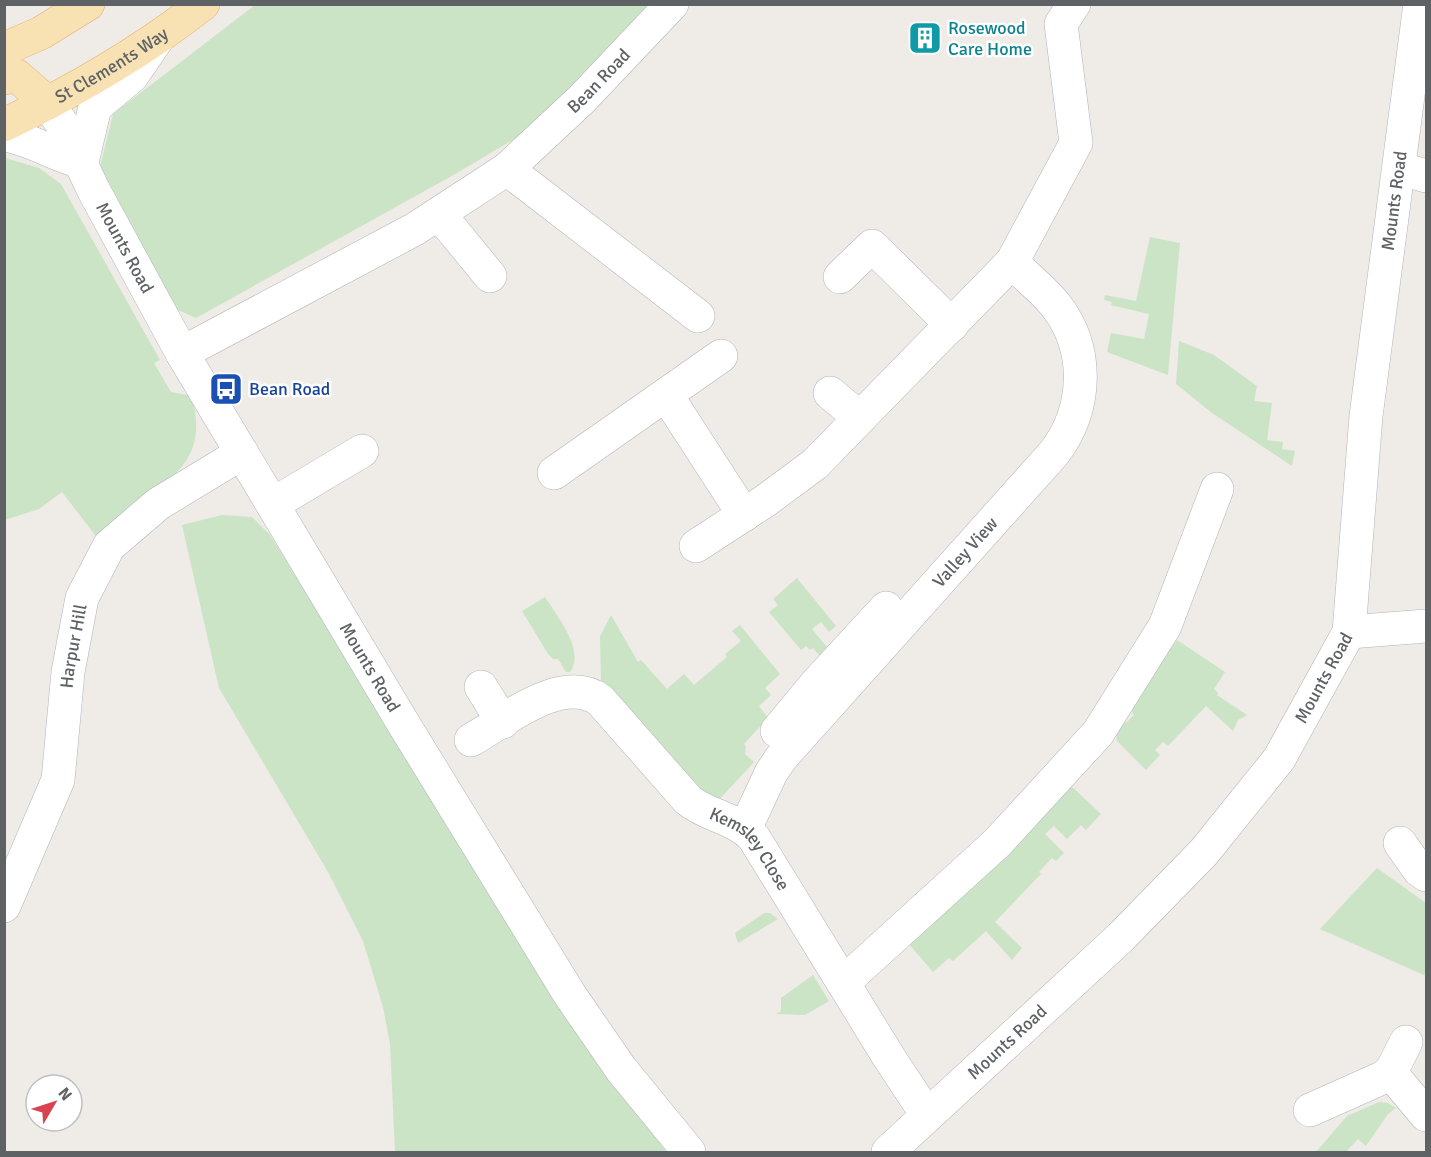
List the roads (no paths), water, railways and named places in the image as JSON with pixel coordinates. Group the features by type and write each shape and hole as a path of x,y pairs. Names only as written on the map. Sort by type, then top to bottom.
{"main road":[{"path":"4,50 41,33 87,4"},
{"name":"St Clements Way","path":"4,125 48,104 156,41 203,4"},
{"name":"St Clements Way","path":"4,78 17,76 48,104"}],"street":[{"name":"Bean Road","path":"182,353 440,215 507,169 582,99 672,4"},
{"path":"696,546 806,471 1012,262 1076,143 1061,24 1074,4"},
{"name":"Mounts Road","path":"888,1152 1120,938 1224,830 1279,759 1349,632 1366,417 1412,172 1420,4"},
{"path":"4,135 42,146 64,158 82,162 95,107 132,76 156,41"},
{"name":"Mounts Road","path":"48,104 58,116 98,199 182,353 402,723 570,995 621,1069 689,1152"},
{"path":"507,169 698,316"},
{"path":"440,215 490,276"},
{"path":"840,277 872,246 952,325"},
{"name":"Valley View","path":"745,829 777,763 911,591 1058,448 1078,400 1082,372 1072,333 1055,304 1012,262"},
{"path":"554,473 721,356"},
{"path":"830,393 860,418"},
{"path":"667,396 744,515"},
{"path":"273,504 362,452"},
{"name":"Harpur Hill","path":"4,906 58,780 68,672 82,598 109,546 164,500 242,453"},
{"path":"843,983 997,843 1098,733 1165,626 1217,489"},
{"path":"767,742 814,685 911,591"},
{"path":"1349,632 1426,626"},
{"path":"481,687 503,722"},
{"name":"Kemsley Close","path":"471,740 558,692 575,690 592,694 615,714 688,800 699,808 745,829 757,843 927,1115"},
{"path":"1400,843 1419,870 1426,875"},
{"path":"1310,1110 1366,1087 1390,1072 1406,1042"},
{"path":"1390,1072 1426,1115"}],"place":[{"name":"Rosewood Care Home","path":"925,38"},
{"name":"Bean Road","path":"226,389"}]}
